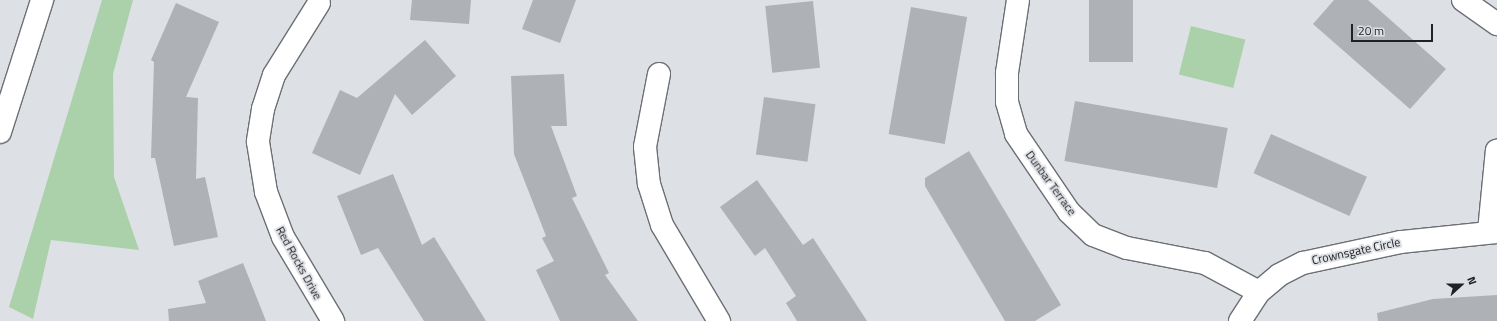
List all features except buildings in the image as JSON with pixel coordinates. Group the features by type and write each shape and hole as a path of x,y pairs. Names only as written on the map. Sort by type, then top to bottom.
{"street":[{"path":"0,132 42,0"},
{"name":"Dunbar Terrace","path":"1018,0 1007,73 1007,102 1016,134 1069,212 1093,235 1127,248 1205,263 1259,292"},
{"path":"1463,0 1497,24"},
{"name":"Red Rocks Drive","path":"319,2 274,74 263,109 258,142 266,192 282,237 333,321"},
{"path":"659,74 645,148 649,184 662,225 719,321"},
{"path":"1493,232 1497,150"},
{"name":"Crownsgate Circle","path":"1240,321 1259,292 1279,275 1303,263 1328,256 1401,242 1493,232"}],"green space":[{"path":"102,0 133,0 113,74 114,177 139,250 51,240 33,319 9,307"},
{"path":"1191,26 1245,40 1233,88 1179,75"}]}
